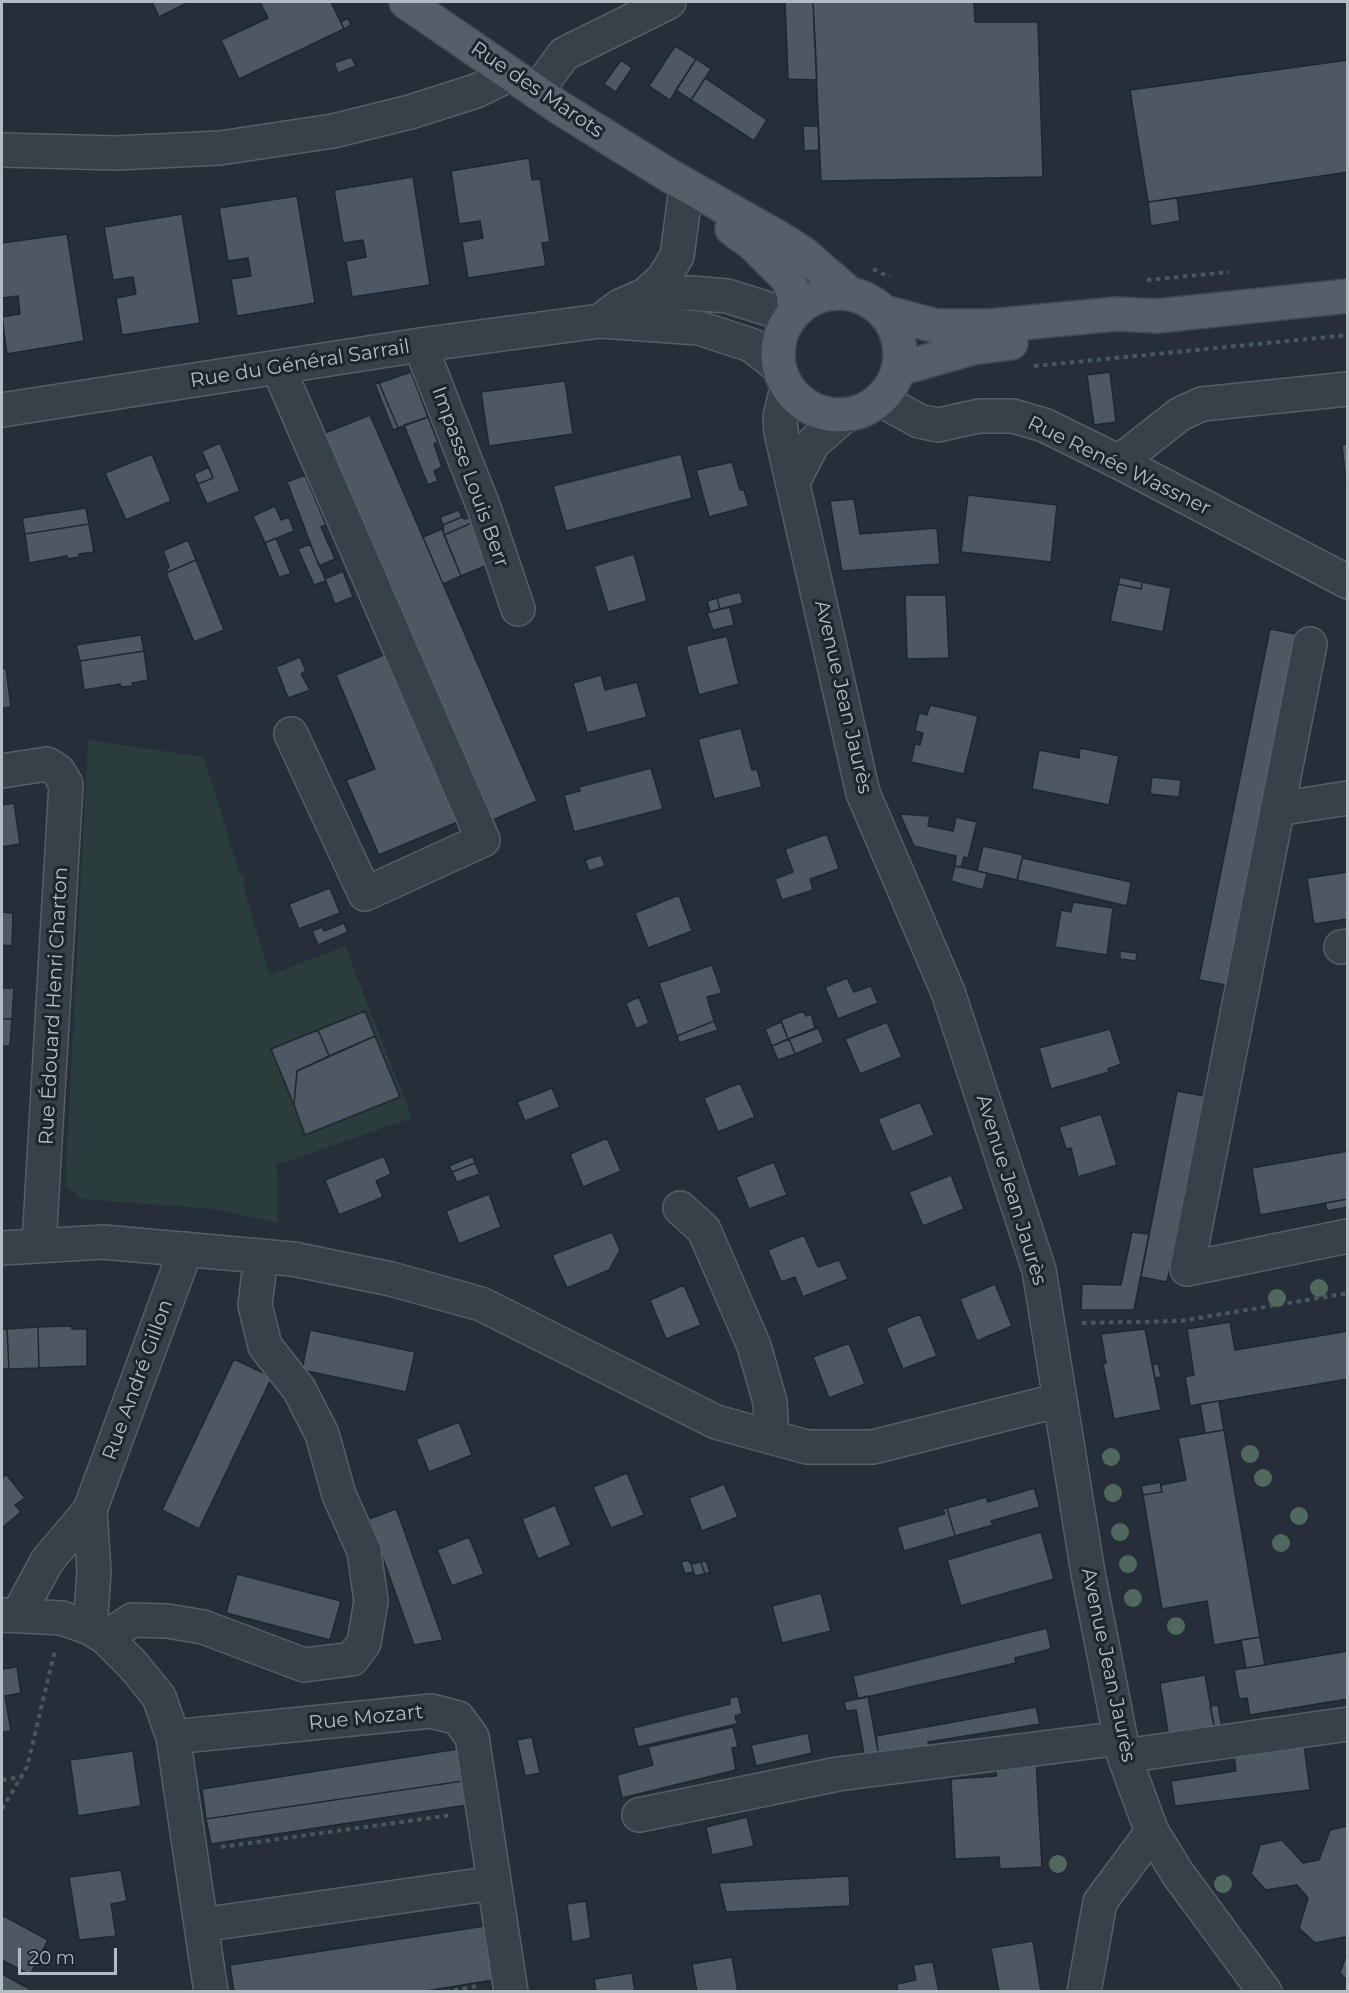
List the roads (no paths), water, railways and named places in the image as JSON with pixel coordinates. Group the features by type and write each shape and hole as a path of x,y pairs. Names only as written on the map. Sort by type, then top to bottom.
{"main road":[{"name":"Rue des Marots","path":"406,2 677,186 754,245 788,279 793,292 793,313"},
{"name":"Rue des Marots","path":"677,186 779,238 817,265 849,293"},
{"path":"830,293 849,293 868,300 884,312 895,329 901,349 899,369 892,386 881,400 864,411 844,416 822,414 802,404 783,377 777,346 784,327 793,313 811,299 830,293"},
{"path":"884,312 925,323 989,326 1116,314 1157,316 1347,297"},
{"path":"899,369 973,348 1115,329 1157,316"}],"street":[{"path":"2,150 70,152 220,148 333,131 410,112 476,91 524,82 564,54 669,2"},
{"name":"Rue du Général Sarrail","path":"600,321 620,306 645,295 663,279 677,256 683,230 677,186"},
{"name":"Rue du Général Sarrail","path":"645,295 691,293 727,296 793,313"},
{"name":"Rue du Général Sarrail","path":"2,410 420,345 600,321 699,328 751,345 783,377"},
{"name":"Impasse Louis Berr","path":"420,345 484,508 518,609"},
{"path":"280,368 483,840 365,894 291,734"},
{"name":"Avenue Jean Jaurès","path":"783,377 781,432 794,480 863,793 948,992 1039,1270 1088,1573 1122,1745 1152,1832 1178,1874 1265,1992"},
{"path":"1119,462 1180,414 1202,404 1347,390"},
{"name":"Rue Renée Wassner","path":"881,400 919,421 938,425 979,417 1013,416 1044,425 1347,582"},
{"path":"794,480 813,443 844,416"},
{"path":"1310,644 1187,1269 1347,1236"},
{"name":"Rue Édouard Henri Charton","path":"2,771 47,764 58,771 66,784 39,1244"},
{"path":"1277,809 1347,798"},
{"path":"680,1208 704,1230 754,1346 770,1402 772,1437"},
{"path":"2,1248 103,1242 293,1259 391,1279 481,1304 716,1422 807,1447 873,1447 1060,1400"},
{"name":"Rue André Gillon","path":"10,1615 47,1561 90,1509 186,1250"},
{"path":"78,1632 132,1620 167,1620 203,1627 304,1665 352,1659 364,1642 370,1601 364,1551 339,1494 321,1434 299,1389 265,1346 255,1305 261,1256"},
{"name":"Rue André Gillon","path":"78,1632 94,1571 90,1509"},
{"path":"10,1615 78,1632 133,1665 159,1697 173,1737 211,1992"},
{"name":"Rue Mozart","path":"173,1737 431,1711 458,1718 472,1737 494,1883 499,1988"},
{"path":"639,1815 838,1774 1105,1740 1122,1745 1347,1724"},
{"path":"1084,1992 1100,1902 1152,1832"},
{"path":"201,1925 494,1883"},
{"name":"Avenue Jean Jaurès","path":"1244,1961 1279,1992"}]}
